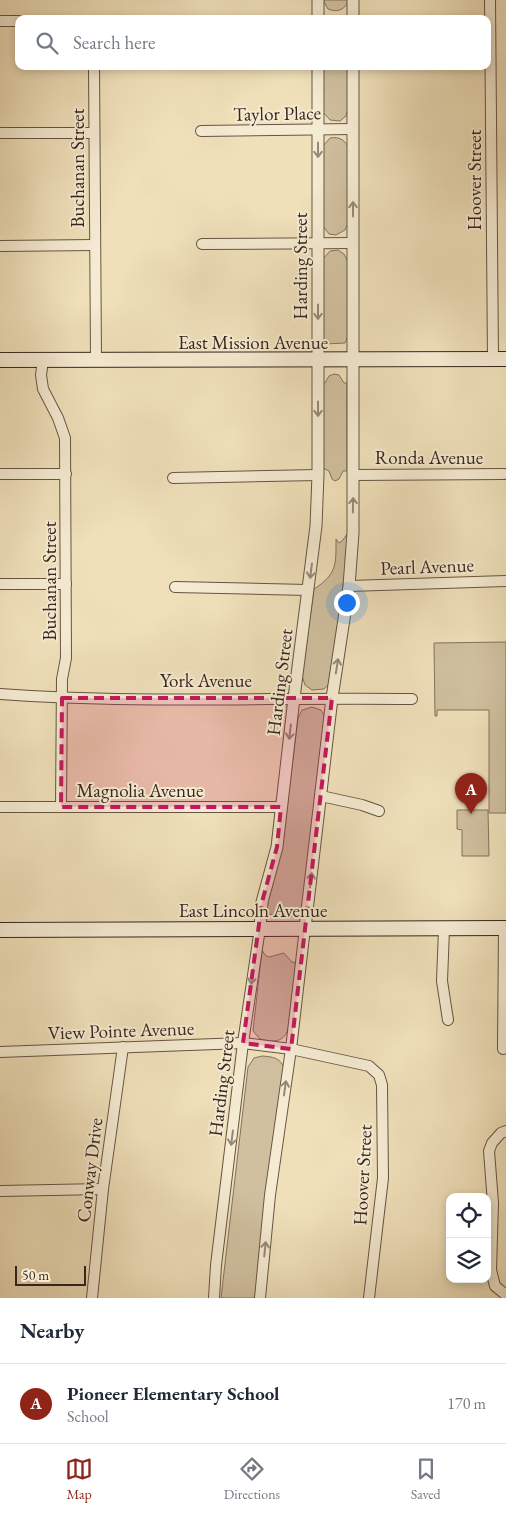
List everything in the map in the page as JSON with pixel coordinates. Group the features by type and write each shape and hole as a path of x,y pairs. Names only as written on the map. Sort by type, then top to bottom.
{"main road":[{"name":"East Mission Avenue","path":"0,360 500,360"},
{"name":"East Lincoln Avenue","path":"0,930 505,928"}],"street":[{"path":"318,0 318,15"},
{"path":"353,0 353,15"},
{"name":"Hoover Street","path":"490,0 490,15"},
{"path":"0,21 15,21"},
{"name":"Hoover Street","path":"491,36 500,360"},
{"name":"Buchanan Street","path":"94,70 96,359"},
{"name":"Harding Street","path":"214,1298 216,1265 243,1043 262,902 278,846 281,807 316,526 318,475 318,70"},
{"path":"260,1298 270,1195 291,1049 332,698 349,586 353,533 353,70"},
{"name":"Taylor Place","path":"201,131 352,130"},
{"path":"0,133 94,133"},
{"path":"202,244 353,243"},
{"path":"0,246 95,245"},
{"name":"Buchanan Street","path":"42,360 44,389 66,438 66,658 62,679 61,807"},
{"path":"0,474 66,474"},
{"name":"Ronda Avenue","path":"353,474 504,474"},
{"path":"173,478 318,475"},
{"name":"Pearl Avenue","path":"349,586 506,581"},
{"path":"0,584 66,584"},
{"path":"174,587 308,590"},
{"name":"York Avenue","path":"0,694 62,698 412,699"},
{"path":"321,796 362,805 379,811"},
{"name":"Magnolia Avenue","path":"0,807 281,807"},
{"path":"503,1049 505,1026 505,928"},
{"path":"444,929 442,981 448,1020"},
{"name":"View Pointe Avenue","path":"0,1052 243,1043 291,1049 361,1063"},
{"name":"Conway Drive","path":"92,1298 104,1188 123,1047"},
{"name":"Hoover Street","path":"361,1063 369,1066 379,1075 382,1085 383,1178 369,1298"},
{"path":"506,1131 501,1133 492,1142 488,1151 493,1203 491,1270 495,1286 506,1295"},
{"path":"0,1191 104,1188"}],"highlighted area":[{"path":"62,698 332,698 291,1049 243,1043 262,902 277,847 281,807 61,807"}],"shaded area":[{"path":"323,0 349,0 343,8 335,11 328,9"},
{"path":"323,70 349,70 348,109 346,116 340,121 330,120 323,112"},
{"path":"330,138 342,140 349,149 348,223 345,230 336,235 329,234 323,226 323,146"},
{"path":"338,250 344,254 348,262 348,336 345,343 325,344 322,339 323,259 330,251"},
{"path":"339,375 344,383 347,383 347,471 343,471 339,479 335,481 332,479 329,471 323,468 323,383 325,383 329,376"},
{"path":"348,533 348,549 330,683 324,689 312,690 305,685 302,676 314,589 327,579 334,568 336,539 339,543"},
{"path":"506,642 506,813 489,813 489,710 437,710 437,716 435,716 434,643"},
{"path":"312,707 321,710 325,717 302,912 300,915 299,913 289,917 274,916 270,915 267,906 282,847 298,718 302,710"},
{"path":"457,810 488,810 489,856 462,856 462,830 457,829"},
{"path":"262,950 269,957 284,953 292,962 297,963 288,1029 281,1039 269,1041 260,1039 253,1031"},
{"path":"262,1056 278,1060 284,1068 257,1298 221,1298 248,1067 254,1058"}],"place":[{"name":"Pioneer Elementary School","path":"471,814"}]}
